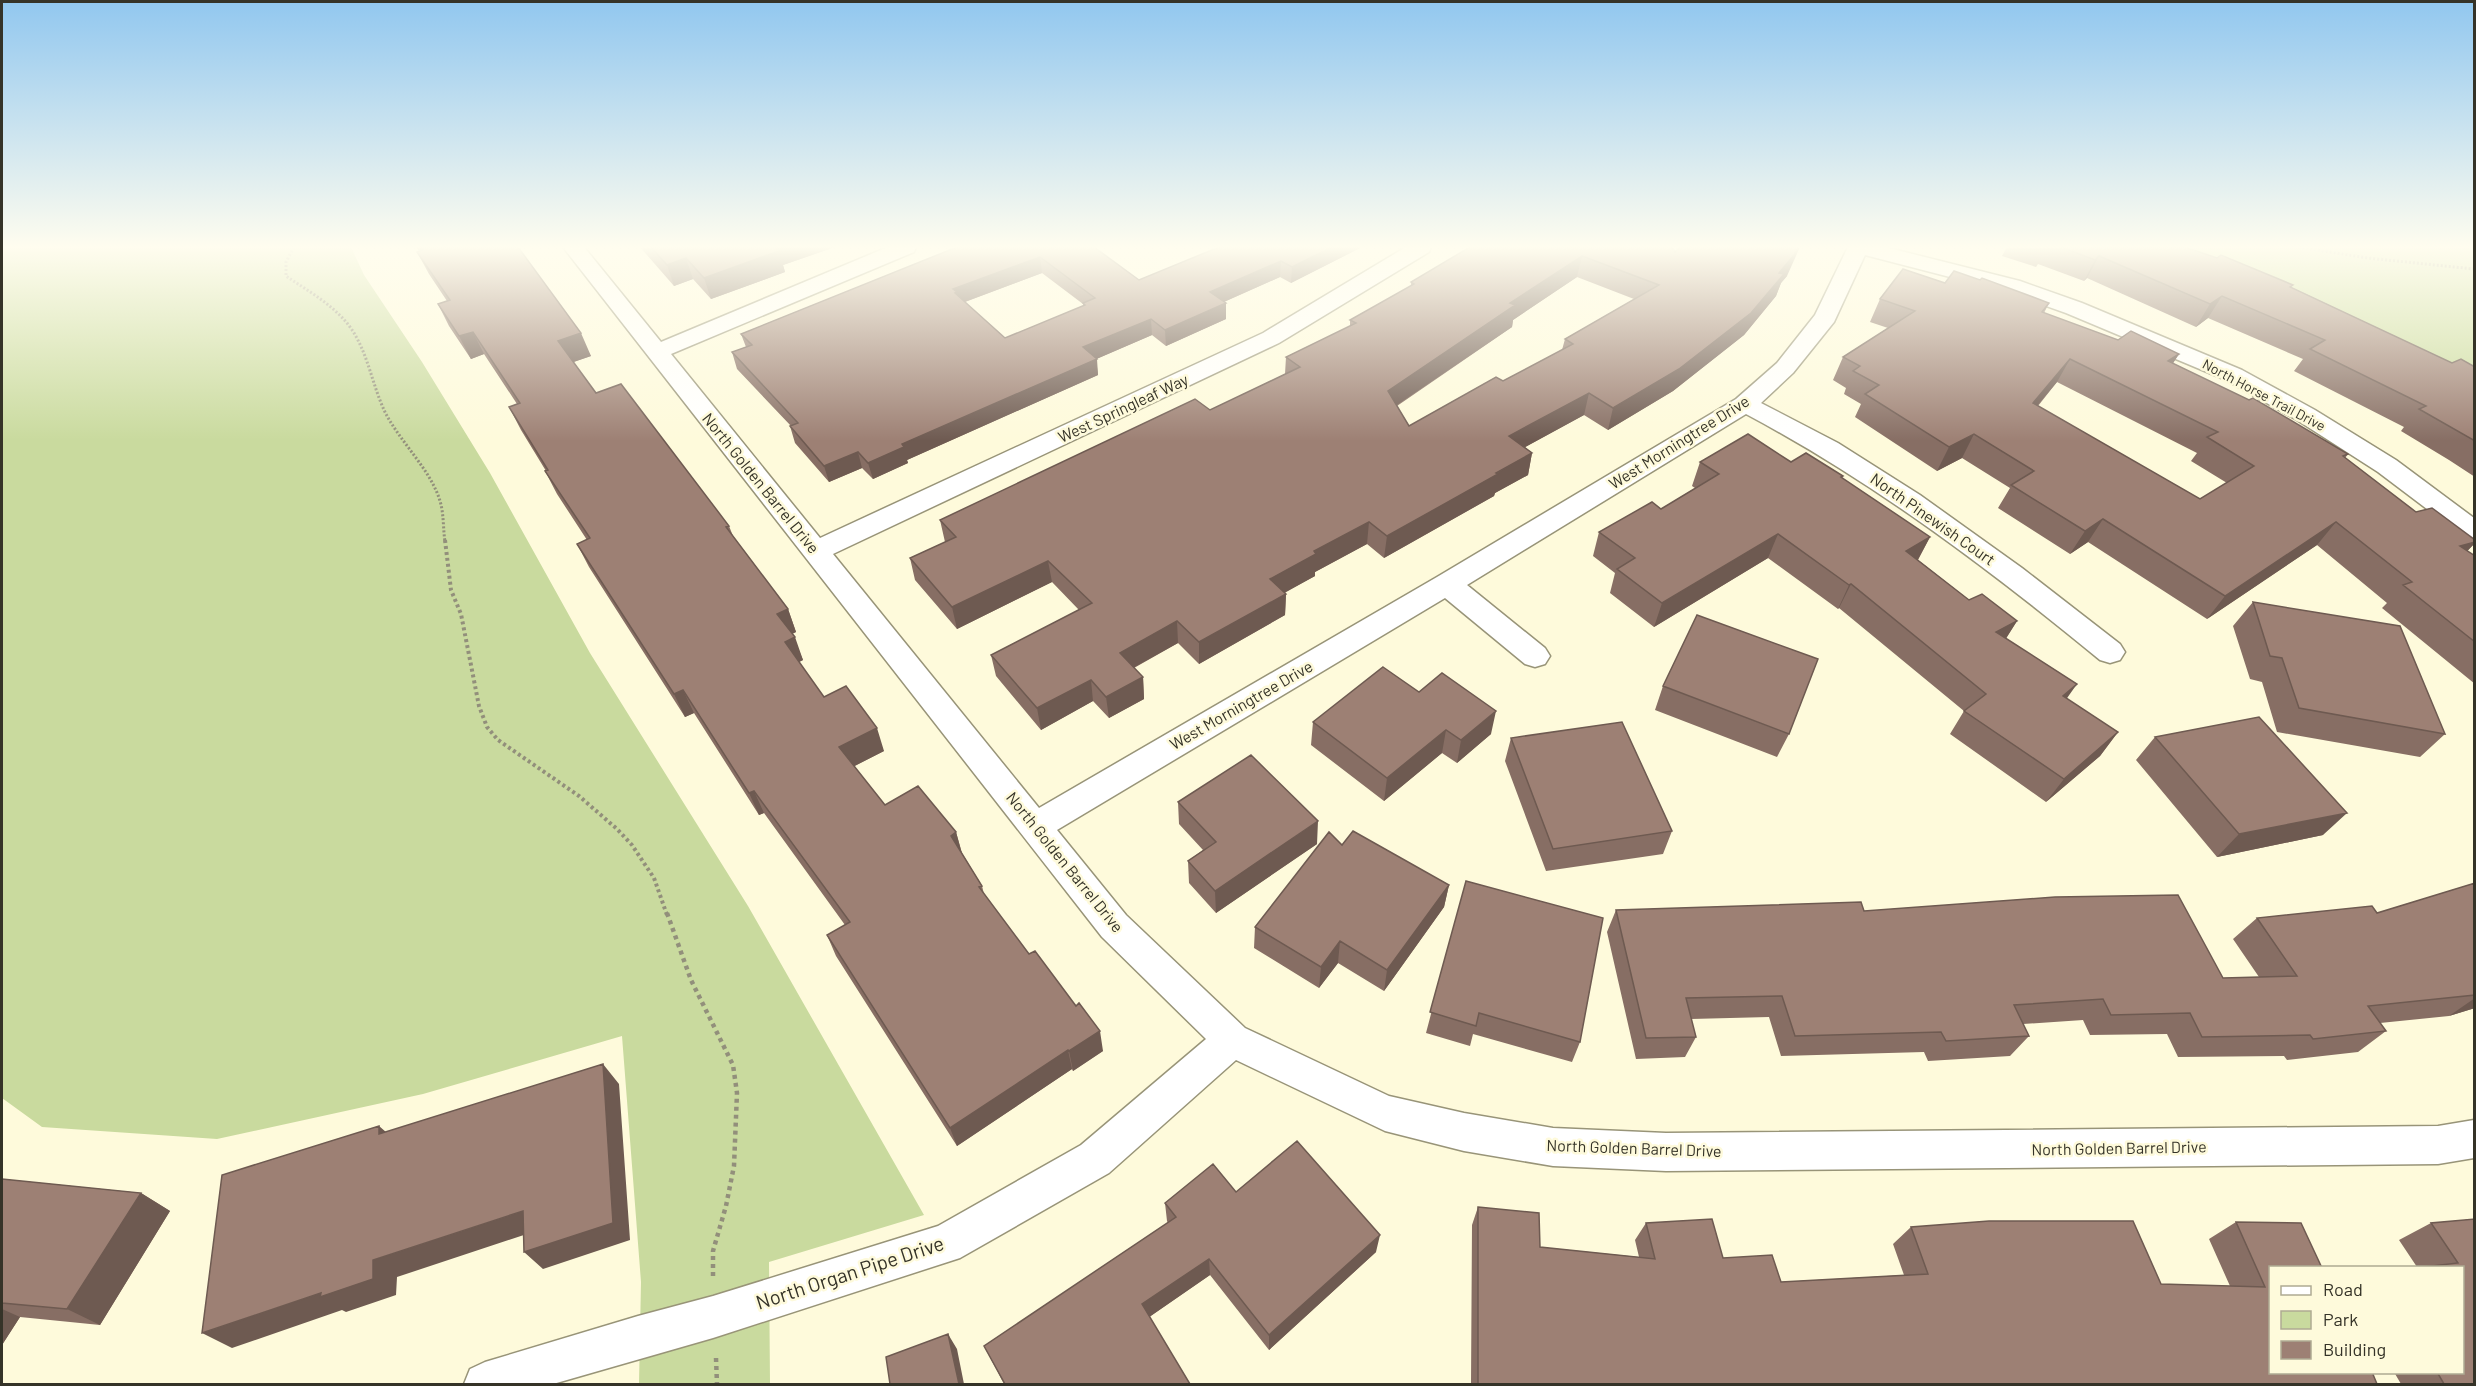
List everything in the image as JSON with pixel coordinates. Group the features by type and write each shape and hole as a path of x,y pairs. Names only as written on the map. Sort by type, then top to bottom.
{"street":[{"name":"North Golden Barrel Drive","path":"625,312 1114,926 1232,1040 1386,1113 1464,1132 1553,1147 1678,1152 2438,1145 2475,1139"},
{"path":"656,351 751,312"},
{"name":"West Springleaf Way","path":"815,551 1271,338 1314,312"},
{"name":"West Morningtree Drive","path":"1036,826 1447,584 1745,404 1785,368 1829,312"},
{"name":"North Horse Trail Drive","path":"2083,312 2234,375 2306,415 2387,466 2475,531"},
{"name":"North Pinewish Court","path":"1745,404 1840,456 1942,523 2036,592 2110,652"},
{"path":"1447,584 1535,656"},
{"name":"North Organ Pipe Drive","path":"485,1384 638,1337 714,1317 946,1244 1095,1159 1232,1040"}],"path":[{"path":"336,312 351,328 371,370 384,410 402,442 428,477 440,501 451,590 461,614 479,706 487,727 498,740 579,795 617,829 638,853 654,878 690,980 733,1065 737,1093 734,1166 726,1206 713,1251 717,1384"}],"green space":[{"path":"2,312 388,312 490,473 590,653 748,906 924,1215 769,1262 770,1384 639,1384 641,1282 622,1036 423,1094 217,1139 42,1127 2,1098"},
{"path":"2307,312 2474,312 2474,386"}],"building":[{"path":"443,312 565,312 581,333 558,341 596,393 621,384 729,526 726,527 788,609 777,614 795,637 785,642 824,697 846,686 877,728 839,747 885,805 918,786 956,832 951,836 982,886 979,887 1029,954 1035,951 1076,1006 1079,1003 1100,1031 950,1128 827,935 850,922 754,791 749,793 683,690 674,694 577,544 590,538 545,471 548,470 509,407 520,403 473,332 459,336"},
{"path":"796,312 976,312 1005,338 1069,312 1206,312 1165,330 1151,319 1083,347 1097,359 902,444 904,447 868,463 858,452 824,466 790,426 798,423 732,352 752,345 741,334"},
{"path":"1365,312 1505,312 1388,391 1409,426 1496,377 1503,381 1573,344 1565,339 1613,312 1752,312 1679,369 1613,408 1589,393 1509,436 1532,453 1387,536 1369,522 1314,551 1316,554 1270,579 1286,594 1199,642 1177,621 1120,653 1143,677 1106,697 1091,680 1037,708 991,655 1092,603 1048,561 952,607 910,558 956,537 940,520 1195,399 1210,410 1300,367 1286,357 1356,323 1350,320"},
{"path":"1914,312 2042,312 2118,340 2131,331 2179,354 2168,361 2249,400 2253,398 2348,454 2343,456 2416,512 2432,508 2475,540 2475,542 2460,546 2475,556 2475,642 2403,585 2412,582 2336,522 2225,596 2103,519 2085,531 2011,485 2034,471 1974,434 1949,447 1865,394 1879,385 1853,371 1860,366 1843,357","holes":["2070,359 2218,432 2207,437 2254,466 2200,499 2033,403"]},
{"path":"2259,312 2343,312 2452,363 2461,359 2475,367 2475,441 2419,409 2426,406 2310,349 2325,340"},
{"path":"1748,434 1791,462 1806,453 1930,537 1906,551 1969,600 1982,594 2017,621 1996,632 2077,684 2063,696 2118,732 2064,779 1964,711 1986,694 1851,584 1849,585 1778,534 1662,603 1617,569 1635,558 1599,532 1652,502 1661,509 1719,474 1700,462"},
{"path":"2253,602 2400,626 2445,734 2299,708 2282,658 2270,656"},
{"path":"1697,615 1818,659 1789,734 1663,686"},
{"path":"1383,667 1419,692 1442,673 1496,711 1461,740 1446,730 1387,778 1313,722"},
{"path":"2259,717 2347,813 2239,834 2155,737"},
{"path":"1622,722 1672,831 1553,849 1511,738"},
{"path":"1251,755 1318,821 1215,891 1188,861 1216,842 1178,802"},
{"path":"1353,831 1449,885 1387,970 1340,941 1321,967 1255,927 1329,832 1342,845"},
{"path":"1466,881 1603,918 1580,1042 1479,1013 1476,1026 1430,1012"},
{"path":"2475,883 2475,995 2368,1006 2386,1031 2313,1039 2310,1035 2202,1037 2190,1013 2111,1015 2103,999 2014,1005 2029,1036 1946,1041 1941,1032 1795,1036 1782,996 1686,998 1696,1037 1646,1038 1616,910 1861,902 1864,911 2055,897 2178,895 2223,978 2297,976 2257,918 2372,906 2377,913"},
{"path":"603,1064 613,1223 524,1252 523,1211 373,1260 373,1279 320,1297 321,1293 202,1333 222,1175 379,1126 379,1134"},
{"path":"1297,1141 1380,1235 1269,1335 1209,1259 1142,1304 1190,1384 1005,1384 984,1346 1176,1217 1165,1203 1213,1164 1236,1192"},
{"path":"2,1179 141,1193 67,1309 2,1303"},
{"path":"1478,1207 1539,1213 1540,1247 1655,1259 1646,1223 1712,1219 1723,1258 1772,1255 1781,1282 1928,1274 1911,1227 1989,1221 2133,1221 2161,1284 2265,1287 2236,1222 2301,1223 2321,1266 2269,1266 2269,1374 2373,1374 2377,1384 1478,1384"},
{"path":"2475,1219 2475,1384 2444,1384 2438,1374 2464,1374 2464,1266 2432,1266 2458,1263 2431,1223"},
{"path":"948,1334 959,1384 890,1384 886,1357"}]}
